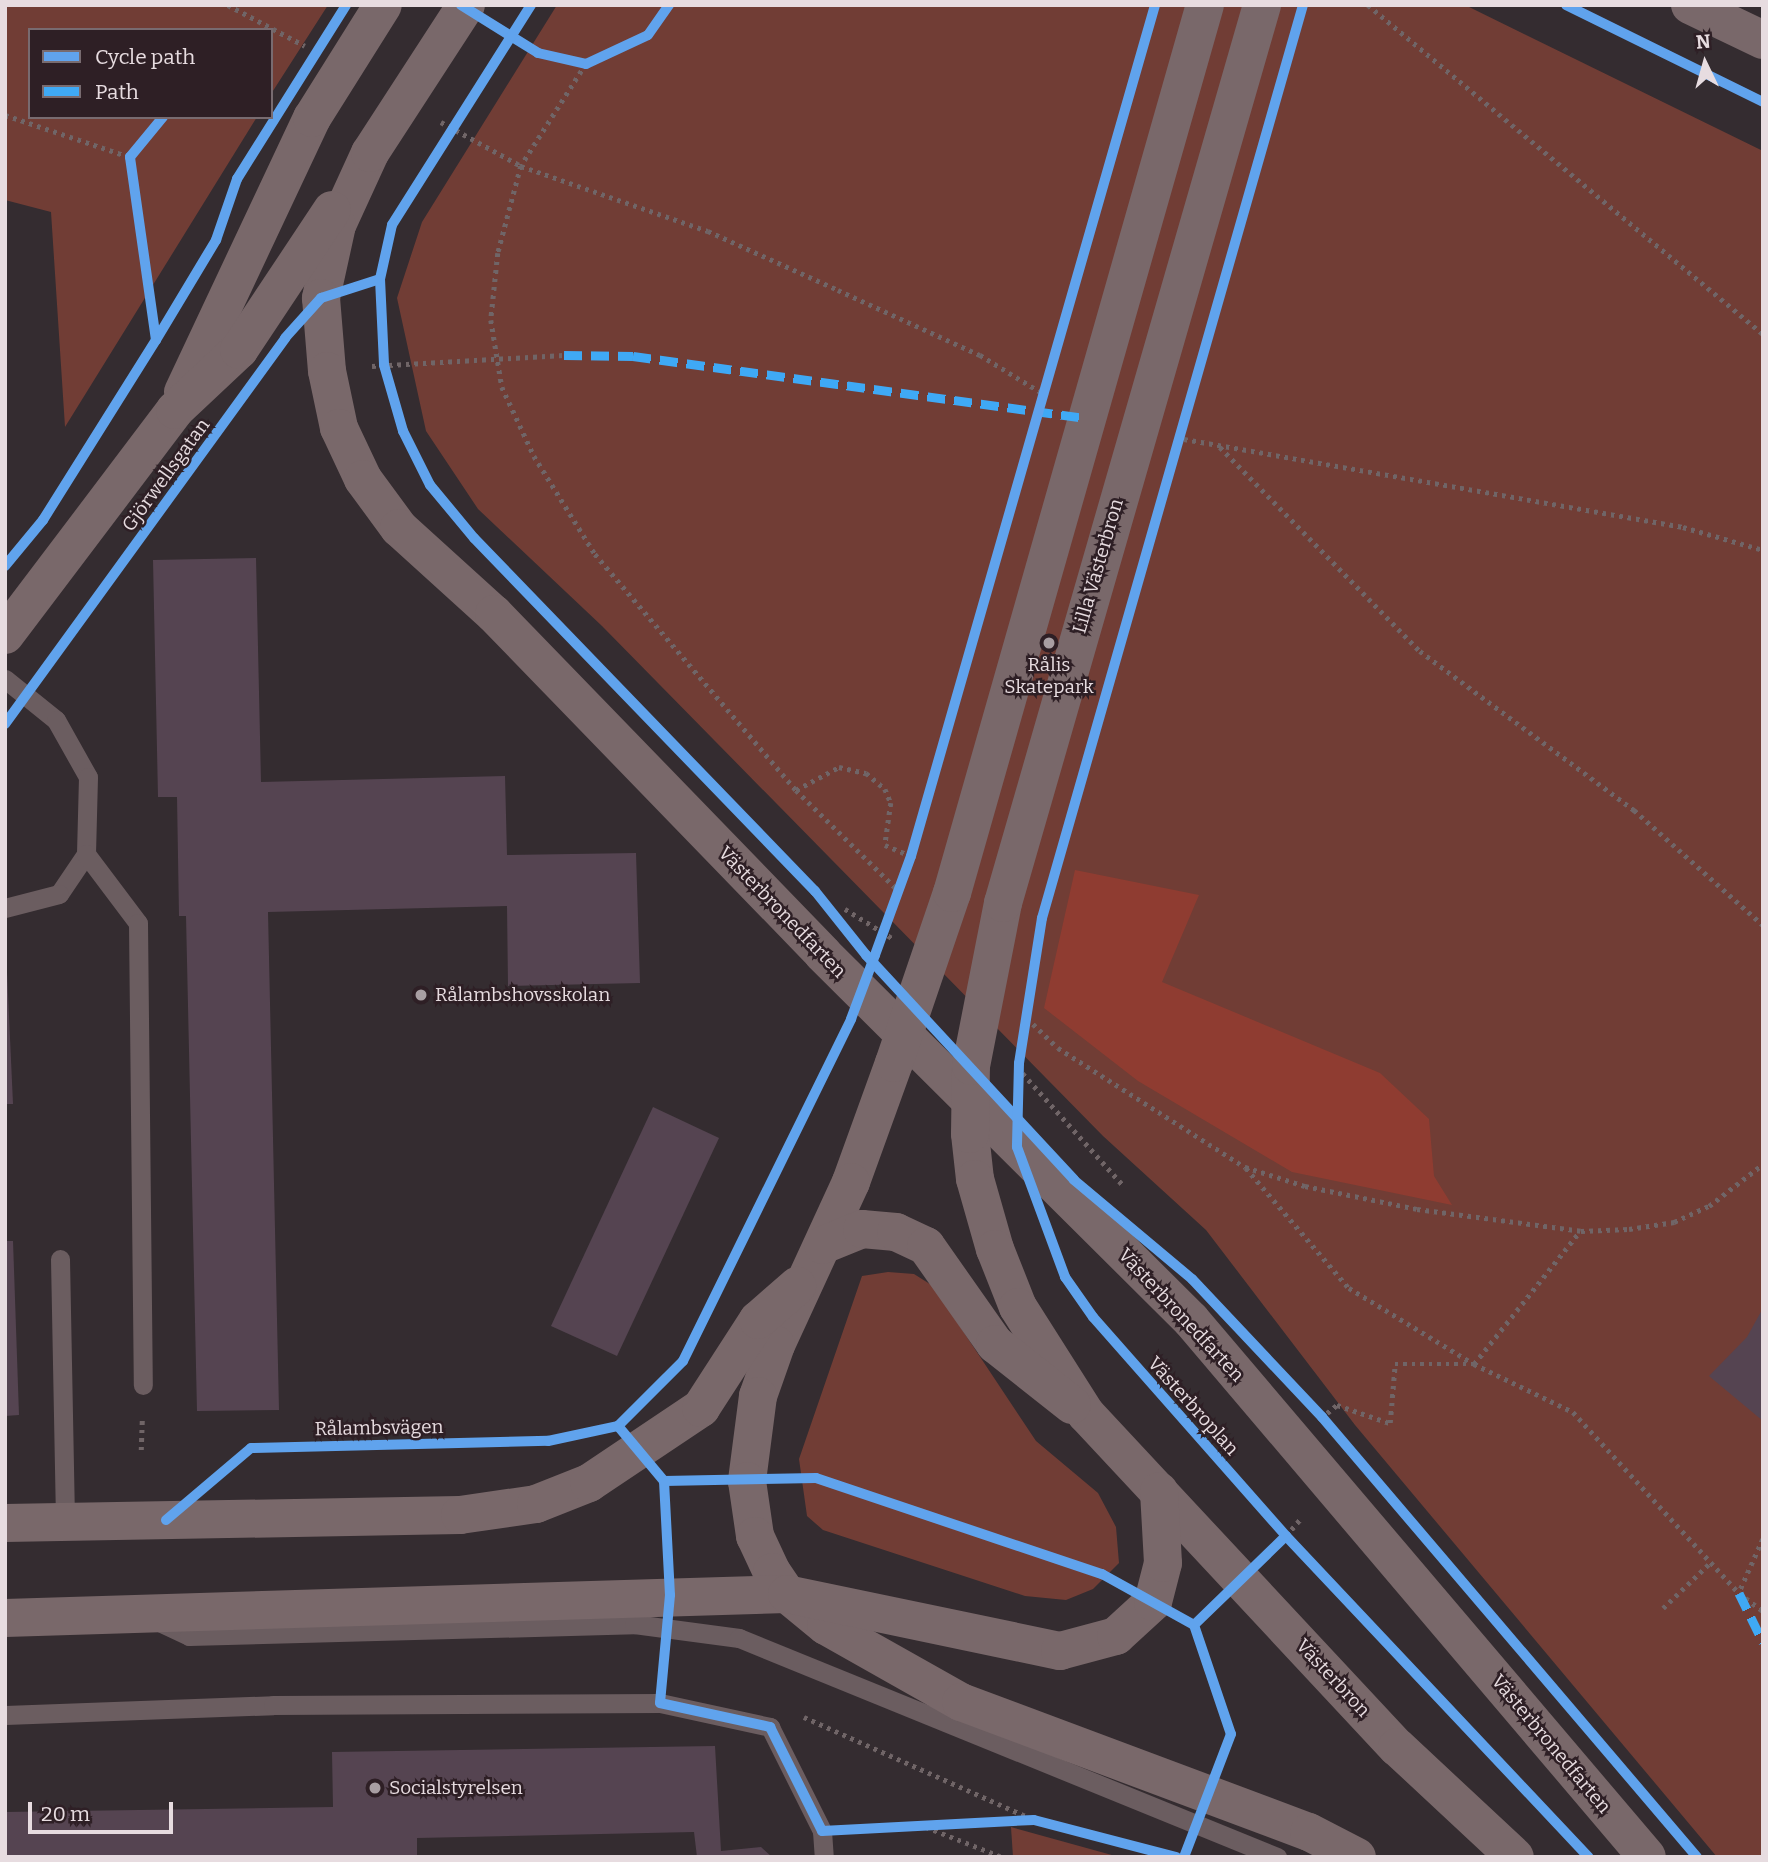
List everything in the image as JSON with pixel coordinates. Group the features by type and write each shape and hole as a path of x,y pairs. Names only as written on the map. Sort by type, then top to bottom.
{"main road":[{"name":"Gjörwellsgatan","path":"175,410 312,118 383,5"},
{"name":"Gjörwellsgatan","path":"5,635 175,410 239,350 466,5"},
{"path":"1205,5 952,892 894,1063 822,1245 804,1280 758,1396 747,1450 755,1536 787,1594 873,1657 961,1702 1309,1832 1357,1857"},
{"name":"Lilla Västerbron","path":"1086,1414 1018,1307 999,1261 975,1180 970,1134 971,1066 1003,903 1262,5"},
{"path":"1690,5 1763,40"},
{"name":"Västerbronedfarten","path":"370,153 337,225 321,298 330,401 339,428 363,479 399,528 494,614 823,954 1191,1320 1647,1857"},
{"path":"5,1618 787,1594 1060,1651 1095,1645 1116,1636 1153,1602 1163,1563 1159,1491 1086,1414 1036,1381 996,1344 926,1246 896,1232 862,1229 822,1245"},
{"path":"5,1523 460,1515 536,1504 589,1483 701,1408 758,1320 804,1280"},
{"name":"Västerbron","path":"1159,1491 1397,1747 1515,1857"}],"lane":[{"path":"5,679 56,720 88,777 86,854 59,894 5,908"},
{"path":"86,854 138,923 143,1385"},
{"path":"60,1259 65,1522"},
{"path":"139,1612 189,1636 634,1623 739,1638 1277,1857"},
{"path":"5,1715 273,1705 660,1703 770,1727 822,1831 824,1857"}],"path":[{"path":"228,5 252,10 238,28"},
{"path":"1368,5 1763,334"},
{"path":"311,58 318,48"},
{"path":"586,64 521,166 498,253 491,320 502,387 534,456 595,554 796,790 910,902"},
{"path":"5,115 130,157"},
{"path":"446,138 460,116"},
{"path":"132,170 130,157 138,147"},
{"path":"357,368 384,360 564,355"},
{"path":"384,360 388,378"},
{"path":"1041,404 1049,378"},
{"path":"1176,448 1184,421"},
{"path":"1219,447 1420,651 1634,810 1763,925"},
{"path":"796,790 839,767 866,773 886,789 891,803 885,845 911,856"},
{"path":"907,869 915,843"},
{"path":"893,905 902,881"},
{"path":"832,912 841,923"},
{"path":"880,942 889,918"},
{"path":"1022,1038 1027,1001"},
{"path":"1022,1012 1058,1048 1245,1167 1305,1186 1418,1209 1581,1231 1674,1222 1709,1206 1763,1164"},
{"path":"1018,1089 1020,1051"},
{"path":"1245,1167 1349,1288 1474,1364 1573,1412 1739,1593 1763,1611"},
{"path":"1474,1364 1581,1231"},
{"path":"1337,1405 1390,1423 1395,1364 1474,1364"},
{"path":"1313,1407 1331,1427"},
{"path":"1240,1579 1286,1536 1301,1518"},
{"path":"1277,1525 1295,1546"},
{"path":"1739,1593 1763,1540"},
{"path":"1663,1608 1711,1562"},
{"path":"797,1714 1034,1820 1047,1823"},
{"path":"1007,1822 1034,1820"},
{"path":"913,1828 966,1825"},
{"path":"926,1828 1002,1857"}],"shaded area":[{"path":"5,5 328,5 273,91 273,28 28,28 28,119 256,119 65,427 51,212 5,200"},
{"path":"557,5 1465,5 1763,151 1763,1857 1717,1857 1355,1425 1206,1230 1103,1136 602,626 478,509 426,431 397,298 422,222"},
{"path":"1075,870 1199,895 1162,982 1380,1073 1429,1119 1434,1176 1452,1205 1292,1172 1138,1081 1044,1008"},
{"path":"888,1272 914,1274 933,1286 1036,1441 1098,1493 1116,1527 1119,1563 1093,1589 1066,1600 1025,1596 823,1530 807,1516 799,1459 862,1276"},
{"path":"1011,1827 1119,1857 1013,1857"}],"building":[{"path":"256,558 261,782 505,776 507,855 636,853 640,983 508,986 507,906 268,912 279,1410 197,1411 186,916 179,916 177,797 158,797 153,560"},
{"path":"5,928 13,1104 5,1104"},
{"path":"653,1107 719,1138 617,1356 551,1326"},
{"path":"5,1241 13,1241 19,1415 5,1416"},
{"path":"1763,1308 1763,1421 1709,1376 1747,1337"},
{"name":"Socialstyrelsen","path":"715,1746 721,1851 761,1847 772,1857 697,1857 694,1832 417,1838 417,1857 5,1857 5,1812 333,1807 332,1752"}],"marked path":[{"path":"564,355 633,356 1083,418"},
{"path":"1739,1593 1763,1642"}],"cycle path":[{"path":"5,566 43,520 156,340 216,240 237,179 346,5"},
{"path":"461,5 538,53 586,64 648,35 669,5"},
{"path":"531,5 392,225 380,279 384,365 403,431 430,485 474,538 815,891 866,955 1074,1180 1192,1279 1322,1417 1697,1857"},
{"path":"618,1426 683,1361 851,1019 911,856 1155,5"},
{"name":"Västerbroplan","path":"1303,5 1042,918 1019,1063 1017,1147 1065,1277 1093,1317 1286,1536 1589,1857"},
{"path":"1566,5 1763,102"},
{"path":"156,340 130,157 161,119"},
{"path":"5,724 285,338 321,298 380,279"},
{"path":"618,1426 664,1481 670,1595 660,1703 770,1727 822,1831 1034,1820 1176,1857"},
{"name":"Rålambsvägen","path":"166,1520 251,1448 548,1441 618,1426"},
{"path":"664,1481 816,1478 1102,1574 1194,1625 1231,1734 1184,1857"},
{"path":"1194,1625 1286,1536"}],"place":[{"name":"Rålis Skatepark","path":"1049,643"},
{"name":"Rålambshovsskolan","path":"421,995"},
{"name":"Socialstyrelsen","path":"375,1788"}]}
